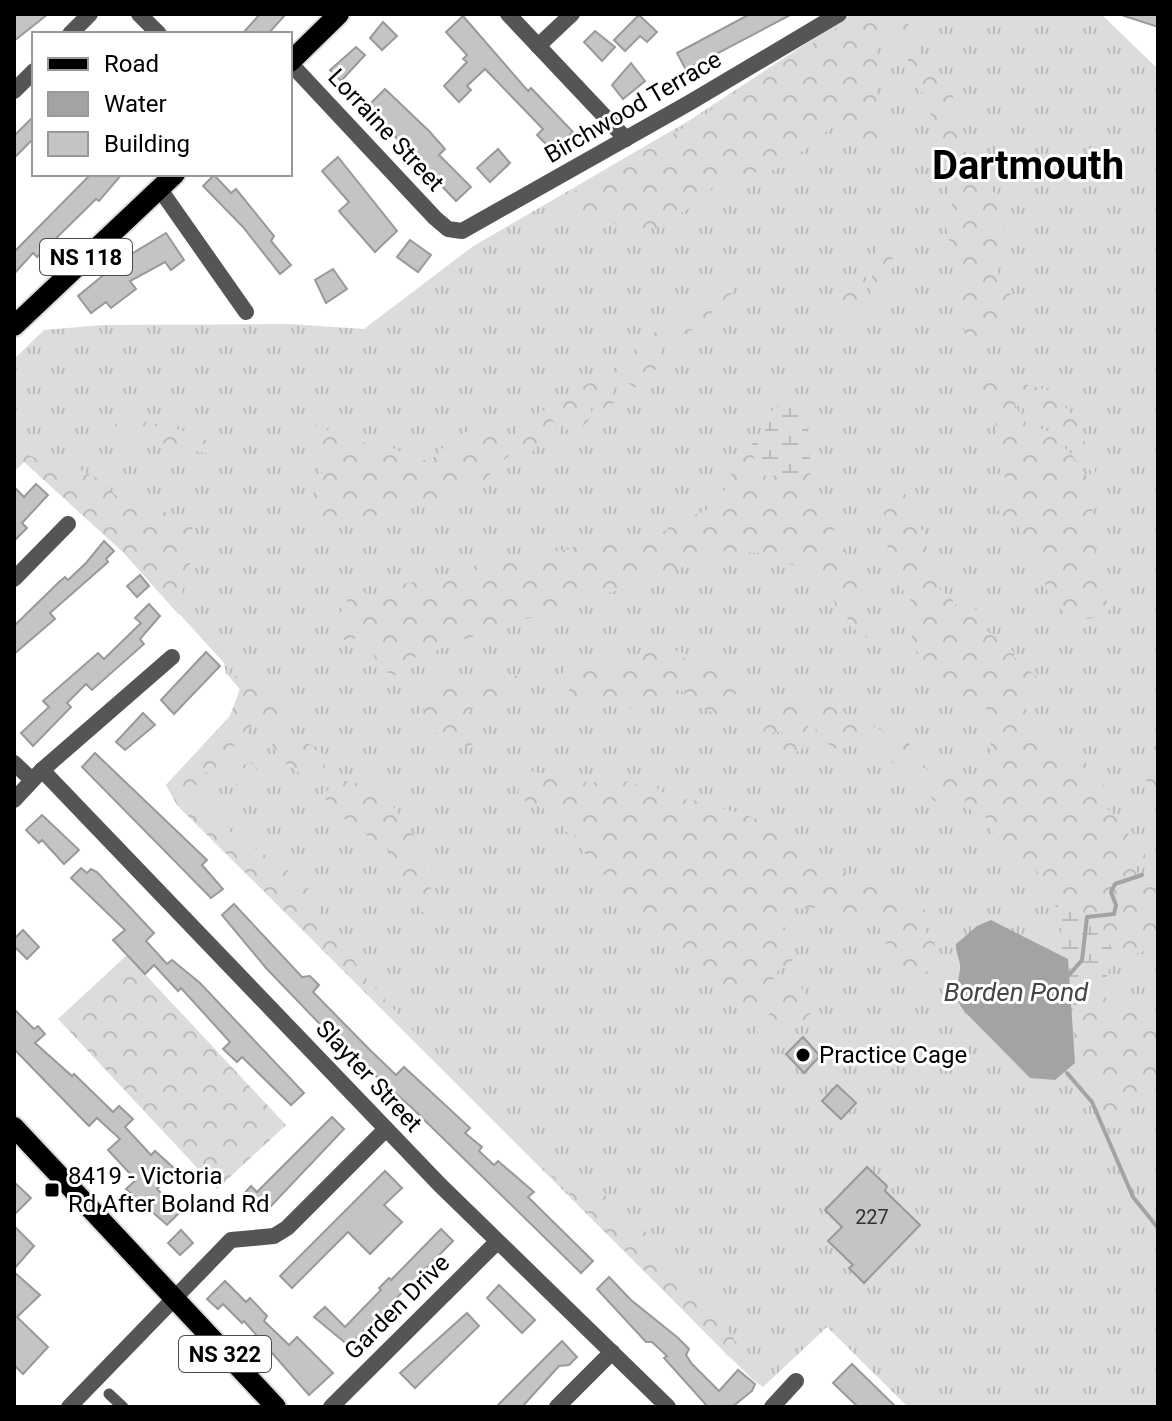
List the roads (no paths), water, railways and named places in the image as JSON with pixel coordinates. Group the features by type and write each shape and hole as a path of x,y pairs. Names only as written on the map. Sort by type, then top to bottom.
{"main road":[{"path":"292,60 339,14"},
{"name":"NS 118","path":"14,326 167,181"},
{"name":"NS 322","path":"14,1127 276,1407"}],"street":[{"path":"72,32 90,14"},
{"path":"139,14 157,32"},
{"path":"508,14 626,139"},
{"path":"538,46 572,14"},
{"name":"Birchwood Terrace","path":"448,229 468,228 839,14"},
{"name":"Lorraine Street","path":"292,64 448,229"},
{"path":"14,91 32,73"},
{"path":"167,181 246,312"},
{"path":"14,579 68,524"},
{"path":"14,800 37,775 172,657"},
{"name":"Slayter Street","path":"14,763 37,775 497,1242 668,1407"},
{"path":"69,1407 231,1240 274,1236 287,1228 386,1129"},
{"name":"Garden Drive","path":"331,1407 497,1242"},
{"path":"557,1407 612,1352"},
{"path":"772,1407 796,1381"},
{"path":"109,1394 123,1407"}],"water":[{"name":"Borden Pond","path":"991,920 1068,959 1075,1063 1055,1080 1030,1078 958,1001 956,991 960,966 956,944 977,926"}],"waterway":[{"path":"1069,975 1082,960 1087,917 1114,914 1116,905 1111,892 1115,884 1142,875"},
{"path":"1067,1073 1092,1102 1133,1197 1158,1228"}],"place":[{"name":"Practice Cage","path":"803,1055"},
{"name":"8419 - Victoria Rd After Boland Rd","path":"52,1190"}],"district":[{"name":"Dartmouth","path":"1028,165"}]}
